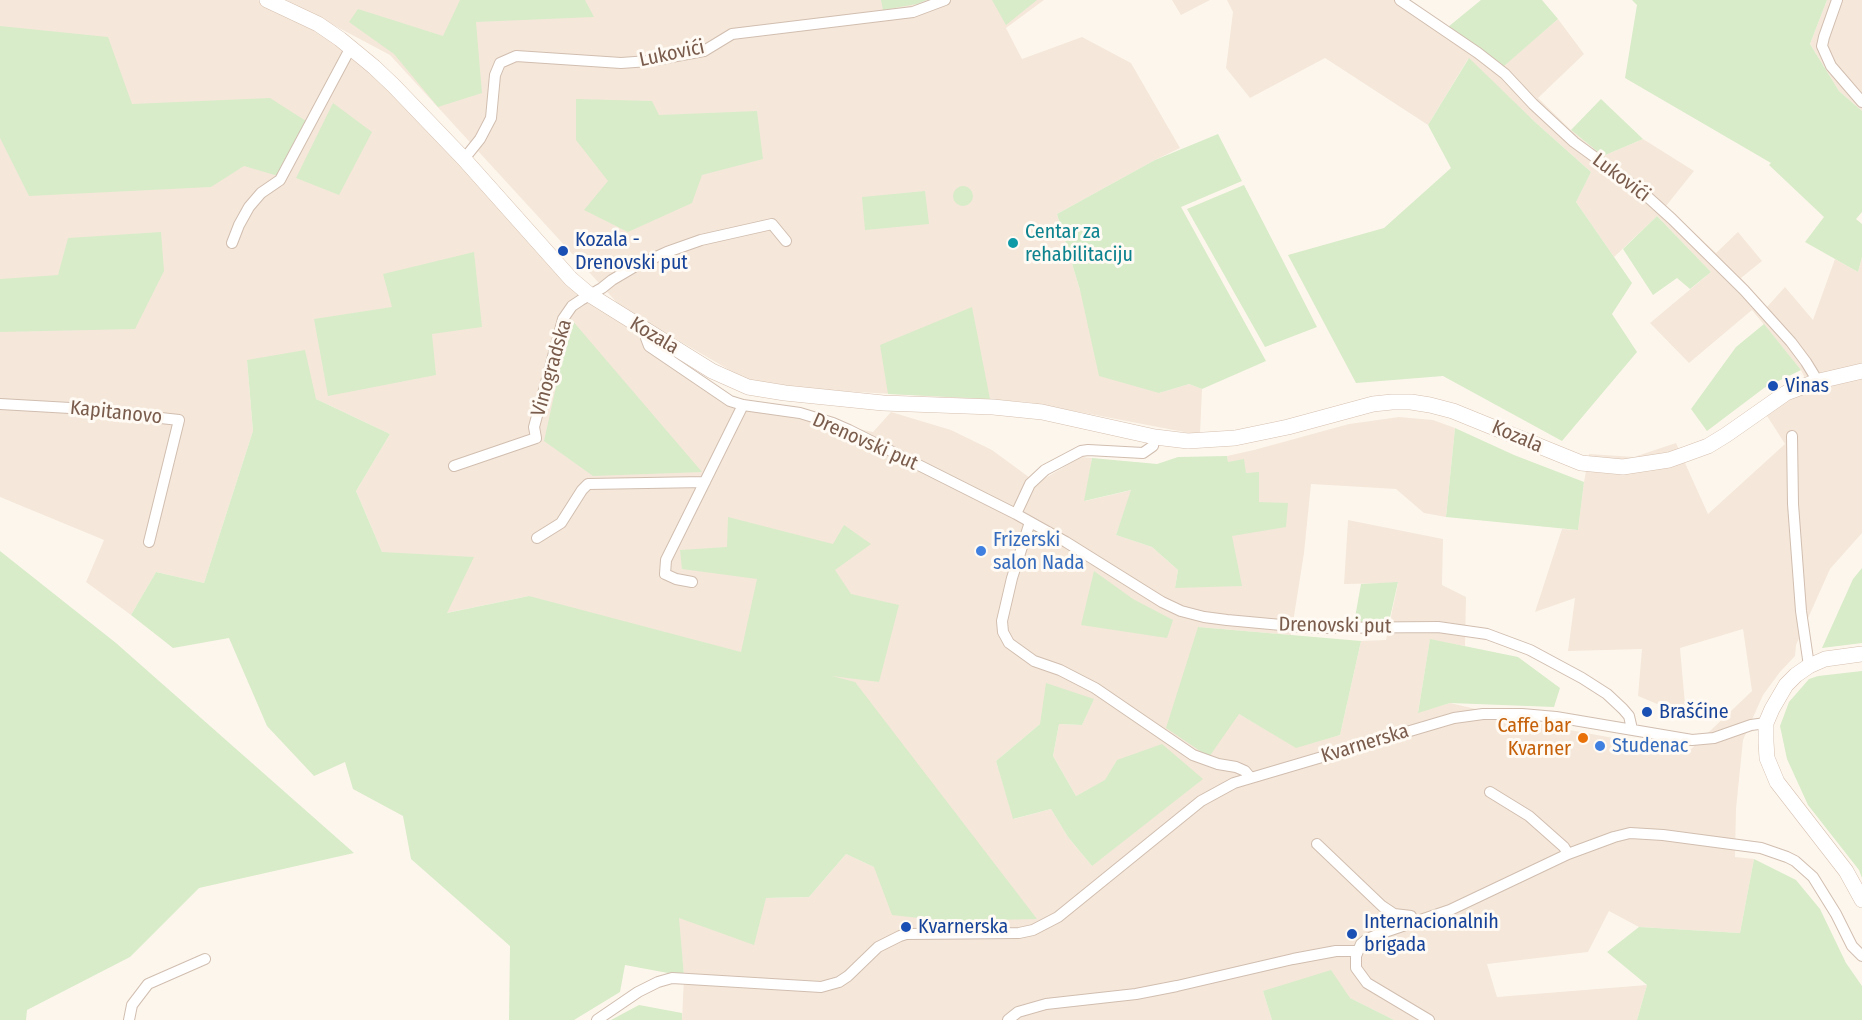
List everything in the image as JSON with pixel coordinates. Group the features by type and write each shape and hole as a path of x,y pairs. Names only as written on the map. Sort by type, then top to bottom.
{"main road":[{"name":"Kozala","path":"267,0 318,24 351,47 394,86 464,159 550,258 590,295 712,371 737,384 754,389 883,403 1020,410 1062,415 1155,437 1188,441 1235,438 1288,427 1373,404 1411,402 1453,411 1581,463 1623,467 1669,460 1708,446 1786,393 1815,382 1862,371"},
{"path":"1862,654 1825,659 1796,675 1781,692 1766,723 1767,758 1777,782 1846,871 1862,900"}],"street":[{"name":"Lukovići","path":"464,159 480,139 490,118 495,75 500,63 516,56 621,63 649,61 704,51 732,34 913,12 945,0"},
{"name":"Lukovići","path":"1400,0 1496,67 1574,142 1608,169 1640,190 1672,219 1744,290 1791,342 1814,375 1815,382"},
{"path":"1837,0 1822,46 1831,66 1862,102"},
{"path":"232,243 249,207 261,193 280,180 351,47"},
{"path":"590,295 634,267 701,240 772,224 786,241"},
{"name":"Vinogradska","path":"453,466 536,438 534,427 563,319 572,306 590,295"},
{"name":"Drenovski put","path":"647,331 648,343 658,353 730,400 743,405 800,413 832,423 1016,514 1066,542 1162,602 1181,611 1204,617 1314,628 1438,627 1487,634 1530,650 1582,678 1623,709 1632,722 1632,729"},
{"name":"Kapitanovo","path":"0,404 70,408 179,420 149,542"},
{"path":"692,582 665,574 666,560 743,405"},
{"path":"1792,435 1793,504 1809,666"},
{"path":"1016,514 1030,484 1045,470 1081,451 1143,453 1152,446 1155,437"},
{"path":"537,538 561,524 588,484 705,482"},
{"path":"1030,522 1012,578 1002,621 1003,632 1009,643 1034,661 1060,670 1095,688 1193,755 1218,764 1236,766 1250,777"},
{"name":"Kvarnerska","path":"597,1020 638,992 667,979 679,977 821,987 839,982 878,947 906,934 1011,933 1033,930 1058,917 1201,801 1234,783 1454,718 1483,714 1522,714 1632,729 1678,739 1705,740 1751,725 1766,723"},
{"path":"1490,792 1529,816 1564,847 1568,854"},
{"path":"1429,1020 1367,983 1356,968 1357,951 1367,939 1472,900 1568,854 1614,837 1639,832 1756,847 1771,850 1795,861 1813,877 1836,914 1852,946 1862,956"},
{"path":"1317,844 1388,912 1411,916 1414,923"},
{"path":"1008,1020 1029,1007 1136,994 1336,951 1357,951"},
{"path":"129,1020 132,1005 148,984 205,959"}],"shaded area":[{"path":"0,0 258,0 297,18 340,43 392,90 601,309 736,399 805,418 873,432 891,412 951,430 992,450 1037,483 1081,457 1092,458 1085,501 1132,490 1116,535 1152,547 1178,570 1175,588 1232,536 1259,502 1246,473 1228,462 1227,456 1349,424 1399,417 1433,420 1455,428 1446,517 1424,513 1396,489 1311,484 1304,553 1291,635 1198,627 1239,714 1296,747 1340,735 1361,641 1386,640 1398,583 1344,584 1348,520 1443,539 1442,585 1466,597 1465,646 1430,640 1418,712 1450,703 1553,727 1641,743 1691,749 1752,691 1743,629 1680,648 1686,716 1638,696 1642,649 1568,651 1575,598 1535,612 1562,529 1578,530 1589,454 1634,457 1676,443 1708,514 1785,444 1760,405 1806,380 1801,370 1752,310 1689,363 1650,323 1711,272 1657,216 1614,257 1576,202 1591,172 1468,59 1428,125 1325,58 1250,98 1226,68 1233,12 1227,0 1410,0 1504,65 1558,19 1584,54 1538,98 1571,130 1603,156 1643,139 1694,171 1666,206 1716,253 1738,232 1762,261 1741,278 1767,307 1785,287 1813,320 1835,259 1858,272 1862,257 1862,533 1830,569 1796,645 1795,656 1763,695 1743,740 1736,809 1735,857 1754,859 1740,933 1639,927 1609,911 1588,952 1487,964 1497,997 1647,985 1637,1020 1394,1020 1350,998 1263,991 1272,1020 682,1020 684,976 678,917 766,898 809,897 846,854 874,867 946,921 529,596 446,613 382,552 356,491 390,434 316,399 247,360 253,431 204,583 156,572 131,615 86,582 104,540 0,497","holes":["1093,699 1082,725 1059,724 1053,756 1076,796 1106,780 1117,760 1092,866 1068,837 1051,809 1014,819 996,761 1040,724"]},
{"path":"286,0 1044,0 1006,28 1022,59 1082,37 1131,63 1180,148 1057,214 1080,290 1159,393 1189,384 1202,389 1200,435 1027,402 757,386 621,307 390,55"},
{"path":"1172,0 1210,0 1181,15"},
{"path":"1827,0 1862,0 1862,111 1839,91 1810,44"}],"green space":[{"path":"460,0 585,0 594,17 476,22 482,93 438,107 394,54 349,22 358,9 443,36"},
{"path":"881,0 927,0 883,10"},
{"path":"992,0 1037,0 1006,25"},
{"path":"1481,0 1542,0 1558,19 1504,66 1448,27"},
{"path":"1632,0 1827,0 1810,44 1839,91 1862,111 1862,212 1856,219 1862,224 1862,257 1858,272 1805,242 1824,217 1769,165 1771,163 1625,78 1637,5"},
{"path":"0,26 108,37 132,104 270,98 306,121 278,176 244,166 211,187 29,196 0,138"},
{"path":"1469,58 1591,172 1576,202 1632,283 1612,314 1637,352 1562,441 1443,376 1356,383 1288,255 1384,228 1451,168 1428,125"},
{"path":"576,99 652,101 659,115 757,111 763,159 702,175 692,203 628,232 584,210 608,181 576,140"},
{"path":"1601,99 1643,139 1603,156 1571,130"},
{"path":"333,103 372,132 339,195 296,178"},
{"path":"1218,134 1242,181 1181,207 1266,361 1202,389 1189,384 1159,393 1099,376 1080,290 1057,214 1155,160"},
{"path":"1244,185 1317,327 1265,347 1187,209"},
{"path":"959,186 967,186 973,192 973,200 967,206 959,206 953,200 953,192"},
{"path":"925,191 929,224 865,230 862,197"},
{"path":"1657,216 1711,272 1690,289 1677,278 1653,295 1623,249"},
{"path":"161,232 164,271 135,329 0,332 0,279 58,275 68,238"},
{"path":"474,252 482,327 432,334 436,375 328,396 314,319 392,307 383,274"},
{"path":"972,307 990,399 888,394 880,345"},
{"path":"571,319 702,472 593,476 544,441"},
{"path":"1764,324 1801,370 1764,388 1707,431 1691,409 1736,347"},
{"path":"305,350 316,399 390,434 356,491 382,552 474,557 447,613 529,596 741,652 757,579 682,569 680,550 727,547 728,517 833,544 844,525 871,544 835,570 851,594 899,605 879,682 832,676 855,682 1037,919 946,921 892,915 874,867 846,854 809,897 766,898 754,945 679,918 684,976 625,965 620,992 574,1020 509,1020 510,946 411,859 403,816 353,789 345,762 314,776 267,726 229,638 173,648 131,615 156,572 204,583 253,431 247,360"},
{"path":"1455,428 1514,455 1584,482 1578,530 1446,517"},
{"path":"1227,456 1228,462 1244,459 1246,473 1259,472 1259,502 1288,503 1286,527 1232,536 1242,586 1175,588 1178,570 1152,547 1116,535 1131,490 1084,501 1092,458 1157,464 1178,457"},
{"path":"0,551 116,643 354,853 199,888 130,957 27,1010 26,1020 0,1020"},
{"path":"1862,568 1862,643 1822,648 1853,579"},
{"path":"1094,571 1133,599 1173,620 1167,638 1081,625"},
{"path":"1398,582 1389,622 1354,623 1361,584"},
{"path":"1198,627 1361,641 1340,735 1296,748 1239,714 1209,757 1166,728"},
{"path":"1430,639 1518,657 1560,688 1554,707 1450,703 1418,713"},
{"path":"1862,671 1862,878 1859,870 1808,805 1787,759 1780,726 1789,702 1809,679"},
{"path":"1046,683 1094,699 1082,725 1059,724 1053,756 1076,796 1105,780 1117,760 1162,744 1203,779 1092,866 1068,837 1051,809 1013,819 996,761 1040,724"},
{"path":"1754,859 1796,880 1820,909 1846,963 1862,986 1862,1020 1637,1020 1647,985 1607,952 1639,927 1740,933"},
{"path":"1331,970 1350,998 1394,1020 1272,1020 1263,991"},
{"path":"639,1005 682,1013 682,1020 611,1020"}],"place":[{"name":"Centar za rehabilitaciju","path":"1013,243"},
{"name":"Kozala - Drenovski put","path":"563,251"},
{"name":"Vinas","path":"1773,386"},
{"name":"Frizerski salon Nada","path":"981,551"},
{"name":"Brašćine","path":"1647,712"},
{"name":"Caffe bar Kvarner","path":"1583,738"},
{"name":"Studenac","path":"1600,746"},
{"name":"Kvarnerska","path":"906,927"},
{"name":"Internacionalnih brigada","path":"1352,934"}]}
